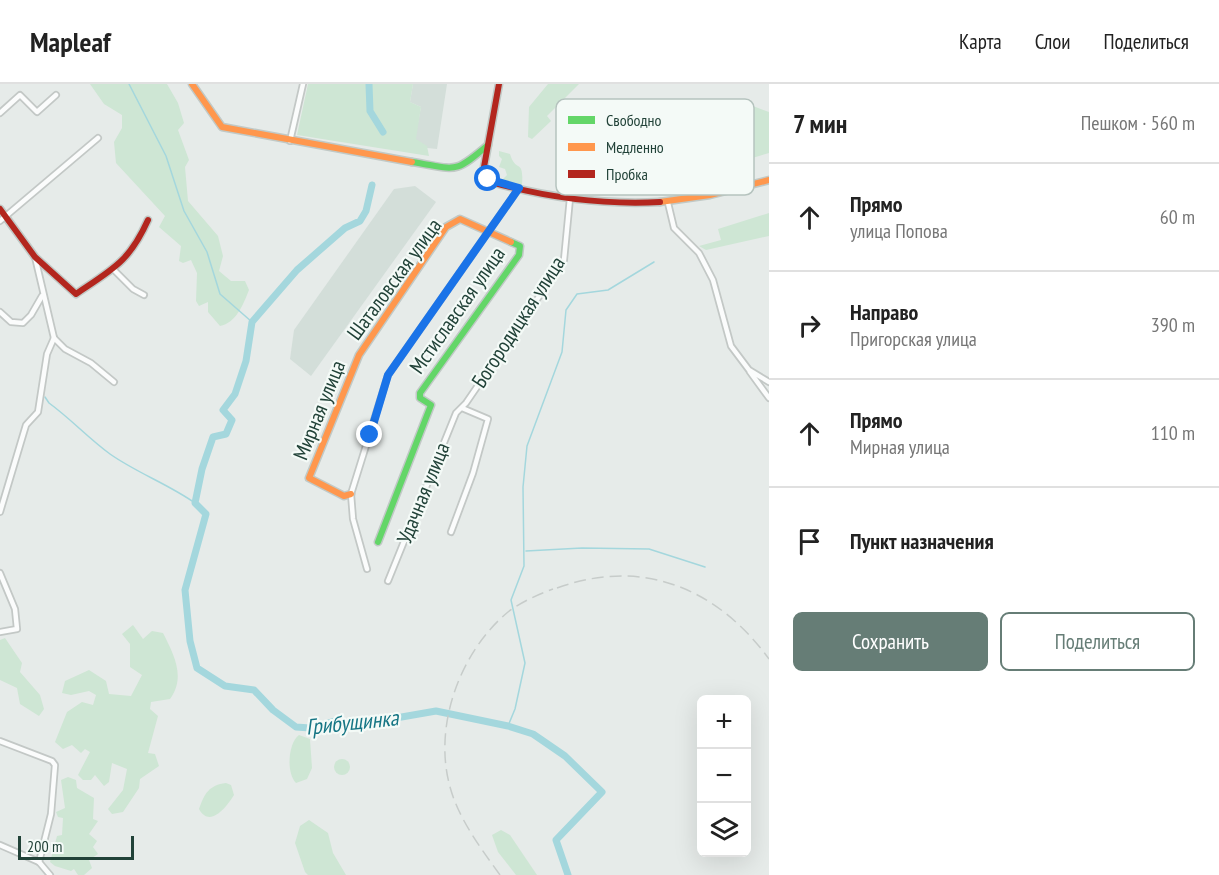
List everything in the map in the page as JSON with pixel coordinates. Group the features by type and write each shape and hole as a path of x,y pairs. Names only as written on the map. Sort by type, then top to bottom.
{"street":[{"path":"192,84 222,127 249,135 454,169 462,166 488,145"},
{"path":"290,141 303,84"},
{"path":"500,84 488,145 485,176 490,182 570,198 627,204 668,203 718,195"},
{"path":"0,113 20,95 37,112 56,95"},
{"path":"3,218 33,196 98,138"},
{"path":"754,184 769,180"},
{"path":"366,569 353,519 351,494 388,375 519,188"},
{"name":"Богородицкая улица","path":"462,408 564,260 570,198"},
{"path":"668,203 674,228 699,253 713,280 731,346 769,398"},
{"path":"0,209 3,218 35,257 76,294 113,269 135,248 148,220"},
{"name":"Шаталовская улица","path":"359,355 446,227 460,219 482,226 488,231"},
{"name":"Мстиславская улица","path":"378,542 431,405 420,398 420,393 519,255 520,246 488,231"},
{"path":"35,257 42,296 54,338 65,349 91,363 114,382"},
{"path":"113,269 133,289 144,295"},
{"path":"0,312 10,322 22,323 31,315 42,296"},
{"path":"0,512 26,425 38,412 47,354 54,338"},
{"name":"Мирная улица","path":"351,494 344,496 309,478 359,355"},
{"path":"749,370 769,382"},
{"path":"451,532 473,473 488,419 462,408"},
{"name":"Удачная улица","path":"388,581 456,413 462,408"},
{"path":"0,573 15,609 17,629 0,632"},
{"path":"0,741 52,761 55,765 51,814 39,862"},
{"path":"0,845 39,862 50,875"}],"shaded area":[{"path":"413,84 447,84 437,149 427,148 415,139 421,107 410,102"},
{"path":"415,186 436,202 311,376 290,359 294,330 394,189"}],"green space":[{"path":"90,84 167,84 178,103 184,123 178,130 189,160 185,167 188,201 218,236 223,256 219,271 231,281 245,281 249,290 235,317 226,324 220,326 208,312 208,302 199,306 196,301 197,273 191,260 183,263 179,261 181,246 159,227 165,216 116,163 114,142 122,128 122,115 104,104"},
{"path":"308,84 413,84 410,102 421,107 416,139 427,146 429,156 297,135"},
{"path":"548,84 579,84 564,99 556,99 556,107 547,116 551,121 532,139 528,137 529,107"},
{"path":"754,106 769,112 769,153 754,158"},
{"path":"499,151 510,154 512,160 521,168 522,185 502,180 507,175 505,169 499,167 502,159"},
{"path":"769,213 769,236 706,250 699,246 721,240 718,229"},
{"path":"133,625 143,639 152,631 163,633 177,666 178,674 175,691 170,699 151,702 150,709 158,716 148,753 155,754 159,766 140,779 139,788 123,812 112,814 108,809 123,790 127,769 112,763 109,782 104,786 95,775 91,780 83,780 78,775 90,752 85,749 81,753 72,745 63,749 55,742 67,712 82,702 93,705 96,695 89,691 71,695 62,693 65,681 89,670 106,681 109,694 131,696 142,675 130,667 130,644 122,634"},
{"path":"5,638 22,663 20,672 40,695 44,709 39,716 20,704 17,688 0,680 0,640"},
{"path":"299,735 310,739 312,768 307,779 296,783 291,772 290,758 292,744"},
{"path":"339,759 345,759 350,767 348,773 339,775 334,770 334,764"},
{"path":"68,777 76,780 77,788 94,798 93,819 98,821 89,834 97,841 93,847 98,854 89,860 92,868 84,875 78,875 74,869 71,871 50,862 57,836 62,835 63,818 58,817 56,812 65,808 61,780"},
{"path":"226,783 231,785 234,795 231,800 218,814 208,817 203,815 199,809 205,795 211,788"},
{"path":"309,820 328,833 333,853 346,875 308,875 305,872 295,843 300,826"},
{"path":"501,830 510,835 537,875 516,875 498,852 492,835"}],"waterway":[{"path":"129,84 166,156 184,211 207,252 220,294 252,322"},
{"name":"Грибущинка","path":"369,84 370,111 383,132"},
{"name":"Грибущинка","path":"372,185 366,211 360,221 345,228 297,270 252,322 246,361 235,394 223,410 232,420 226,434 213,437 202,469 195,503 206,514 185,590 190,641 197,668 225,686 254,690 273,710 296,727 310,728 335,721 350,726 436,711 508,726 533,734 565,756 602,792 556,840 568,875"},
{"path":"508,726 515,709 525,663 511,600 524,566 523,487 527,446 562,352 566,310 577,294 608,290 654,262"},
{"path":"45,397 49,403 110,454 195,503"},
{"path":"526,551 582,548 649,549 705,567"}],"railway":[{"path":"557,588 588,579 619,576 648,578 675,585 701,597 726,614 748,634 769,659"},
{"path":"500,875 470,831 453,796 445,760 445,736 449,713 455,690 465,667 491,628 518,605 553,589"}],"traffic: fast":[{"path":"412,162 438,167 454,167 468,161 488,145"},
{"path":"378,542 431,405 420,398 420,393 519,255 520,246 511,242"}],"traffic: slow":[{"path":"192,84 222,127 412,162"},
{"path":"754,184 769,180"},
{"path":"660,202 710,195"},
{"path":"351,494 344,496 309,478 359,355 446,227 460,219 511,242"}],"traffic: jam":[{"path":"499,84 484,167 485,176 491,182 575,199 660,202"},
{"path":"0,209 35,257 76,294 100,278 127,255 148,220"}],"route":[{"path":"370,435 388,375 519,188 490,182 488,179"}]}
